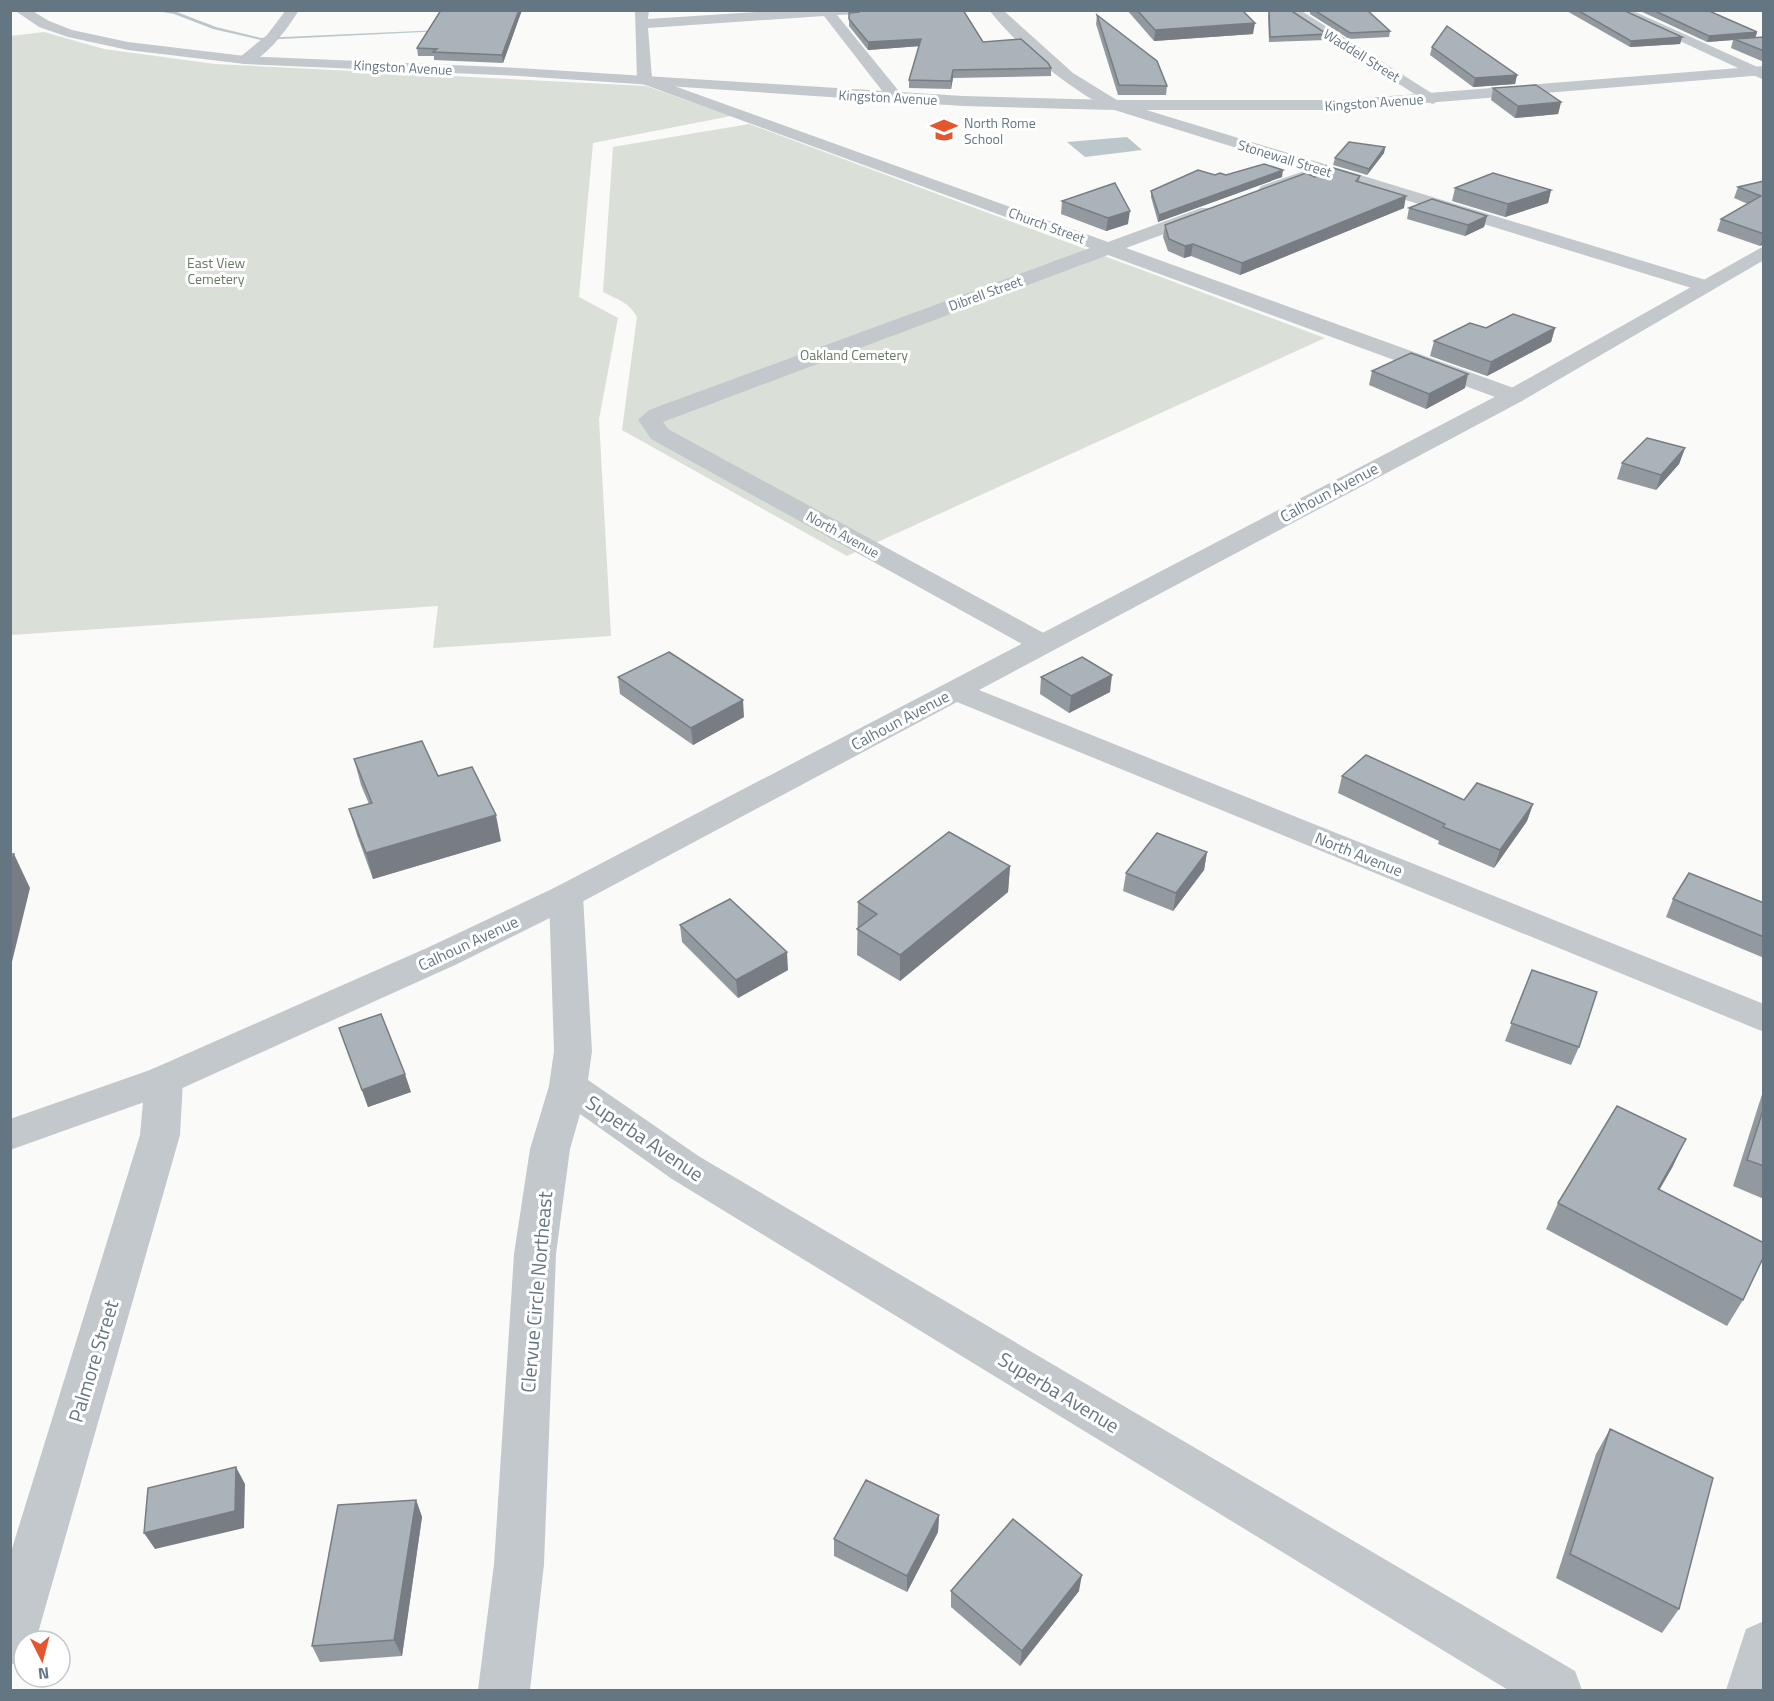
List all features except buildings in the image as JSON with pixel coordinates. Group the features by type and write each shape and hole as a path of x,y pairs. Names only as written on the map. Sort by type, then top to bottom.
{"street":[{"name":"Kingston Avenue","path":"20,10 68,33 148,49 245,60 645,80 896,98 1114,105 1305,106 1433,99 1760,72"},
{"path":"245,60 261,50 281,29 293,10"},
{"path":"645,80 641,17 828,13 859,10"},
{"name":"Stonewall Street","path":"995,10 1032,45 1100,99 1114,105 1705,286"},
{"name":"Waddell Street","path":"1290,10 1433,99"},
{"path":"1619,10 1760,72"},
{"path":"828,13 896,98"},
{"name":"Church Street","path":"645,80 1514,396"},
{"path":"1254,194 1322,170"},
{"name":"Dibrell Street","path":"650,420 657,414 1221,207"},
{"name":"Calhoun Avenue","path":"10,1135 164,1080 442,956 566,896 955,691 1041,643 1514,396 1764,252"},
{"name":"North Avenue","path":"650,420 659,434 1041,643"},
{"name":"North Avenue","path":"955,691 1764,1019"},
{"name":"Clervue Circle Northeast","path":"504,1690 519,1564 535,1254 550,1149 568,1086 573,1051 566,896"},
{"name":"Palmore Street","path":"10,1640 160,1135 164,1080"},
{"name":"Superba Avenue","path":"568,1086 686,1168 1556,1690"},
{"path":"1752,1690 1764,1647"}],"green space":[{"name":"East View Cemetery","path":"44,32 104,49 215,64 646,86 731,116 593,143 579,297 618,318 599,419 611,636 433,648 438,606 11,635 11,36"},
{"name":"Oakland Cemetery","path":"749,124 1325,338 847,556 622,430 637,317 627,305 603,292 613,147"}],"shaded area":[{"path":"1127,137 1142,150 1085,157 1067,142"}],"waterway":[{"path":"154,10 175,13 215,28 261,39 441,31"}],"place":[{"name":"North Rome School","path":"944,130"}]}
